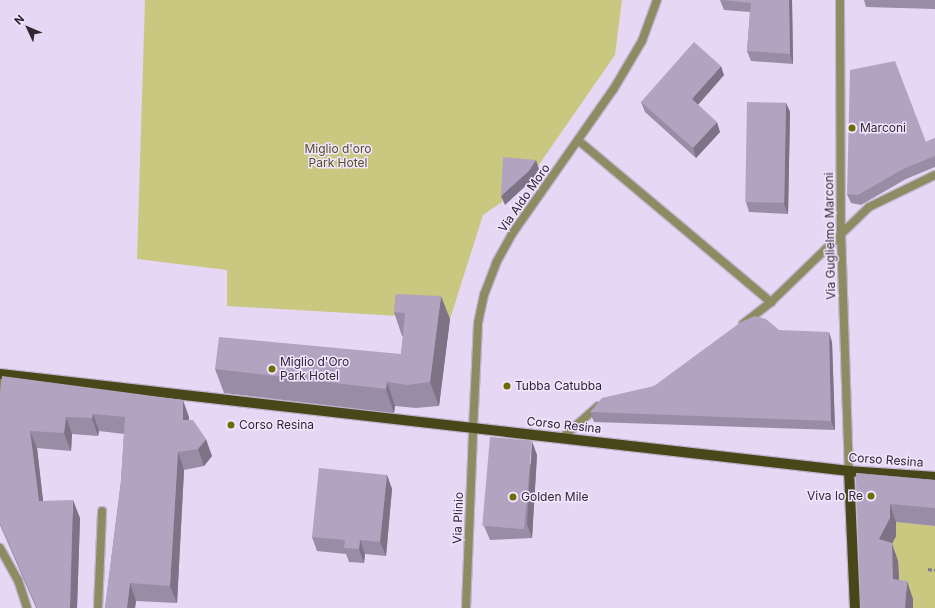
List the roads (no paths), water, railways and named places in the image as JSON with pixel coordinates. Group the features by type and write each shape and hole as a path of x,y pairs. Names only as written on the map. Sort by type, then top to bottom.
{"main road":[{"name":"Corso Resina","path":"1,374 473,430 562,438 849,471 935,476"},
{"path":"849,471 855,608"}],"street":[{"name":"Via Aldo Moro","path":"473,430 478,323 484,295 496,263 512,234 579,141 613,90 642,41 657,0"},
{"name":"Via Guglielmo Marconi","path":"840,0 841,233 849,471"},
{"path":"579,141 771,302"},
{"path":"735,330 771,302 869,207 935,175"},
{"path":"0,392 1,374"},
{"path":"562,438 602,403 609,401"},
{"name":"Via Plinio","path":"466,608 473,430"},
{"path":"98,608 102,511"},
{"path":"0,548 18,580 28,608"}],"place":[{"name":"Marconi","path":"852,128"},
{"name":"Miglio d'Oro Park Hotel","path":"272,369"},
{"name":"Tubba Catubba","path":"507,386"},
{"name":"Corso Resina","path":"231,425"},
{"name":"Viva lo Re","path":"871,496"},
{"name":"Golden Mile","path":"513,497"}],"park label":[{"name":"Miglio d'oro Park Hotel","path":"338,156"}]}
